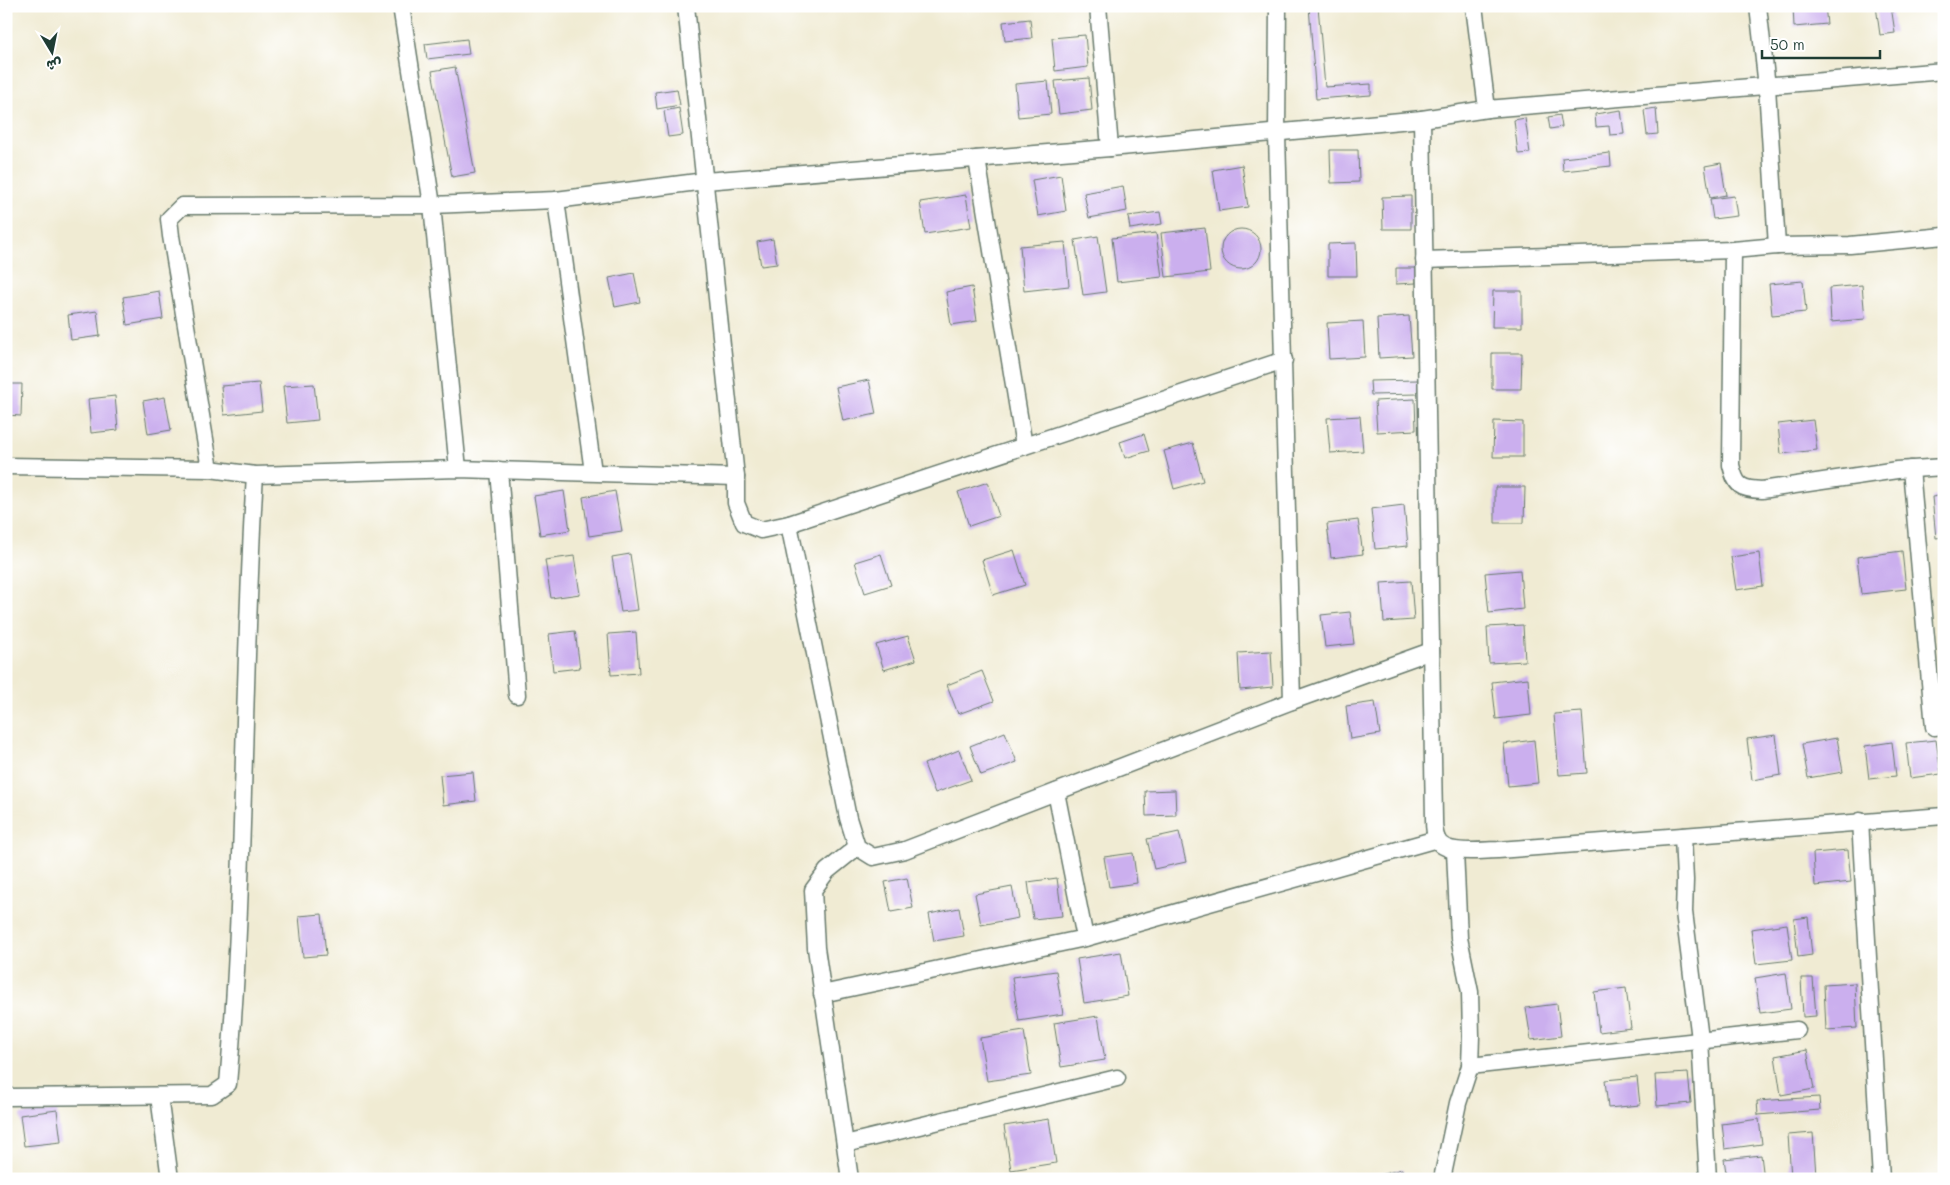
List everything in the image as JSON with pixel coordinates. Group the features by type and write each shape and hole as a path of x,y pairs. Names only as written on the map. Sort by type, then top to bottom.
{"street":[{"path":"401,6 432,205 458,469"},
{"path":"686,6 736,477 736,503 744,522 761,530 790,524 1284,360"},
{"path":"1098,6 1110,148"},
{"path":"1278,6 1277,134 1292,700"},
{"path":"1474,6 1487,108"},
{"path":"1758,6 1767,87 1777,246"},
{"path":"210,469 169,219 182,206 432,205 556,200 705,181 1277,134 1422,119 1487,108 1767,87 1944,71"},
{"path":"1422,119 1434,819 1437,839 1442,845 1455,850 1498,850 1944,816"},
{"path":"976,159 1024,446"},
{"path":"556,200 593,472"},
{"path":"1424,260 1733,250 1777,246 1850,245 1944,236"},
{"path":"1733,250 1731,465 1735,480 1745,489 1762,490 1911,469 1944,467"},
{"path":"6,466 210,469 255,475 458,469 736,477"},
{"path":"1911,469 1934,727 1944,726"},
{"path":"499,470 517,695"},
{"path":"6,1096 212,1095 228,1084 240,923 250,566 255,475"},
{"path":"790,524 848,818 857,847 873,857 905,850 1292,700 1431,651"},
{"path":"1056,792 1085,938"},
{"path":"1860,821 1881,1179"},
{"path":"1683,836 1686,880 1684,912 1700,1039 1708,1179"},
{"path":"822,994 1085,938 1437,839"},
{"path":"850,1179 816,948 814,890 827,871 857,847"},
{"path":"1442,1179 1458,1103 1470,1066 1470,992 1459,938 1455,850"},
{"path":"1470,1066 1618,1051 1700,1039 1797,1030"},
{"path":"845,1144 1117,1078"},
{"path":"159,1096 170,1179"}],"building":[{"path":"1309,6 1318,6 1325,87 1371,84 1371,95 1316,99"},
{"path":"1793,6 1825,6 1827,24 1794,27"},
{"path":"1876,6 1891,6 1895,33 1880,35"},
{"path":"1030,19 1032,38 1005,41 1003,22"},
{"path":"1085,35 1088,67 1055,71 1052,38"},
{"path":"467,39 469,54 427,59 425,44"},
{"path":"455,67 475,173 452,177 432,71"},
{"path":"1089,78 1092,110 1059,114 1055,81"},
{"path":"1048,81 1051,114 1018,117 1015,84"},
{"path":"677,89 680,105 657,109 655,92"},
{"path":"679,108 683,135 668,137 664,111"},
{"path":"1656,108 1658,134 1647,135 1644,110"},
{"path":"1621,110 1624,134 1610,135 1609,126 1596,127 1595,114"},
{"path":"1560,115 1562,127 1550,129 1548,117"},
{"path":"1525,118 1530,153 1518,154 1514,120"},
{"path":"1330,150 1358,150 1359,182 1331,183"},
{"path":"1610,153 1611,166 1563,171 1562,158"},
{"path":"1721,163 1726,195 1710,198 1705,166"},
{"path":"1242,165 1248,207 1219,211 1213,170"},
{"path":"1061,175 1066,211 1038,216 1032,180"},
{"path":"1123,186 1127,211 1089,218 1084,193"},
{"path":"966,195 971,227 925,234 920,202"},
{"path":"1411,196 1411,229 1383,229 1382,197"},
{"path":"1734,196 1737,216 1713,219 1710,199"},
{"path":"1160,212 1162,224 1130,229 1128,216"},
{"path":"1205,228 1210,272 1166,277 1161,233"},
{"path":"1241,229 1255,235 1261,249 1255,263 1241,269 1227,263 1221,249 1227,235"},
{"path":"1156,233 1162,277 1117,282 1112,238"},
{"path":"1098,236 1106,292 1083,295 1075,240"},
{"path":"773,239 777,264 761,266 757,242"},
{"path":"1065,242 1069,286 1024,291 1020,246"},
{"path":"1356,243 1357,276 1328,276 1328,244"},
{"path":"1396,268 1416,268 1416,283 1396,284"},
{"path":"634,273 640,302 615,307 609,278"},
{"path":"1803,281 1806,312 1772,315 1769,284"},
{"path":"1862,285 1865,319 1831,322 1829,288"},
{"path":"972,287 977,321 951,325 946,292"},
{"path":"159,291 163,319 127,325 123,297"},
{"path":"1493,291 1522,291 1522,327 1492,327"},
{"path":"97,311 100,336 71,340 68,315"},
{"path":"1409,316 1412,356 1379,358 1377,318"},
{"path":"1363,321 1365,357 1329,359 1327,323"},
{"path":"1492,353 1522,353 1521,389 1492,389"},
{"path":"869,380 876,414 843,421 836,387"},
{"path":"1418,380 1418,394 1371,395 1370,381"},
{"path":"259,383 262,411 224,415 221,386"},
{"path":"6,384 22,384 21,416 6,415"},
{"path":"314,384 318,420 287,423 283,386"},
{"path":"115,396 118,430 91,433 88,399"},
{"path":"165,397 171,430 148,434 143,401"},
{"path":"1415,399 1416,430 1377,432 1375,401"},
{"path":"1360,416 1363,451 1330,453 1327,418"},
{"path":"1813,420 1817,450 1781,454 1778,424"},
{"path":"1494,421 1523,422 1523,457 1493,457"},
{"path":"1144,434 1149,451 1125,458 1120,442"},
{"path":"1193,443 1203,481 1174,489 1164,451"},
{"path":"988,482 999,516 969,526 958,492"},
{"path":"1495,487 1525,487 1524,523 1495,523"},
{"path":"564,491 570,530 540,535 534,496"},
{"path":"615,491 622,531 589,536 583,497"},
{"path":"1944,495 1944,537 1936,538 1932,497"},
{"path":"1404,505 1408,546 1375,549 1371,509"},
{"path":"1358,520 1363,554 1331,558 1327,524"},
{"path":"1014,550 1025,585 993,595 982,560"},
{"path":"1902,551 1906,589 1861,594 1857,557"},
{"path":"1759,553 1763,586 1736,590 1731,557"},
{"path":"630,554 638,610 621,612 612,557"},
{"path":"881,554 891,585 865,593 855,562"},
{"path":"574,556 580,594 551,598 545,560"},
{"path":"1520,570 1523,609 1489,613 1485,573"},
{"path":"1411,581 1414,620 1384,622 1381,583"},
{"path":"1350,612 1354,644 1325,647 1321,615"},
{"path":"1523,625 1525,661 1489,663 1487,627"},
{"path":"575,631 580,668 553,671 549,634"},
{"path":"636,632 639,673 611,675 608,634"},
{"path":"908,636 916,660 884,670 876,645"},
{"path":"1271,651 1273,687 1240,690 1238,653"},
{"path":"982,671 994,701 958,714 947,685"},
{"path":"1528,678 1531,715 1496,719 1492,682"},
{"path":"1375,702 1380,734 1350,739 1346,706"},
{"path":"1582,712 1587,773 1559,775 1554,714"},
{"path":"1005,732 1017,762 981,775 970,746"},
{"path":"1776,735 1781,775 1752,780 1747,739"},
{"path":"1837,738 1843,772 1808,778 1802,744"},
{"path":"1534,740 1538,783 1508,786 1504,744"},
{"path":"1936,740 1941,774 1910,778 1906,743"},
{"path":"1892,742 1896,776 1869,779 1865,746"},
{"path":"959,750 971,780 935,793 924,764"},
{"path":"473,772 476,801 443,805 440,775"},
{"path":"1175,790 1176,815 1146,816 1145,791"},
{"path":"1179,832 1186,862 1154,869 1147,839"},
{"path":"1848,850 1851,882 1815,886 1813,853"},
{"path":"1133,853 1137,883 1109,887 1104,857"},
{"path":"907,878 913,908 891,912 885,882"},
{"path":"1057,878 1062,916 1033,919 1028,882"},
{"path":"1012,887 1018,918 981,925 975,894"},
{"path":"959,908 964,936 934,941 929,914"},
{"path":"322,914 326,955 303,957 299,916"},
{"path":"1808,917 1812,955 1798,957 1794,919"},
{"path":"1787,924 1792,960 1756,964 1751,929"},
{"path":"1121,952 1128,996 1084,1003 1077,959"},
{"path":"1056,971 1063,1014 1019,1021 1012,977"},
{"path":"1786,973 1791,1009 1760,1013 1755,978"},
{"path":"1801,978 1813,978 1816,1016 1803,1017"},
{"path":"1855,983 1857,1028 1826,1030 1824,985"},
{"path":"1626,988 1631,1028 1599,1032 1594,992"},
{"path":"1557,1004 1561,1036 1531,1040 1526,1008"},
{"path":"1098,1016 1105,1060 1061,1067 1054,1023"},
{"path":"1024,1031 1031,1075 987,1081 980,1038"},
{"path":"1807,1050 1814,1089 1781,1095 1775,1056"},
{"path":"1688,1073 1691,1103 1657,1106 1655,1075"},
{"path":"1637,1077 1640,1105 1608,1108 1605,1080"},
{"path":"1819,1097 1820,1110 1758,1115 1757,1101"},
{"path":"57,1110 61,1142 24,1146 20,1115"},
{"path":"1049,1119 1056,1163 1011,1170 1004,1126"},
{"path":"1759,1119 1762,1144 1725,1149 1722,1124"},
{"path":"1813,1133 1816,1175 1791,1177 1788,1135"},
{"path":"1761,1155 1764,1179 1727,1179 1724,1159"},
{"path":"1402,1169 1404,1177 1368,1179 1368,1178"}]}
